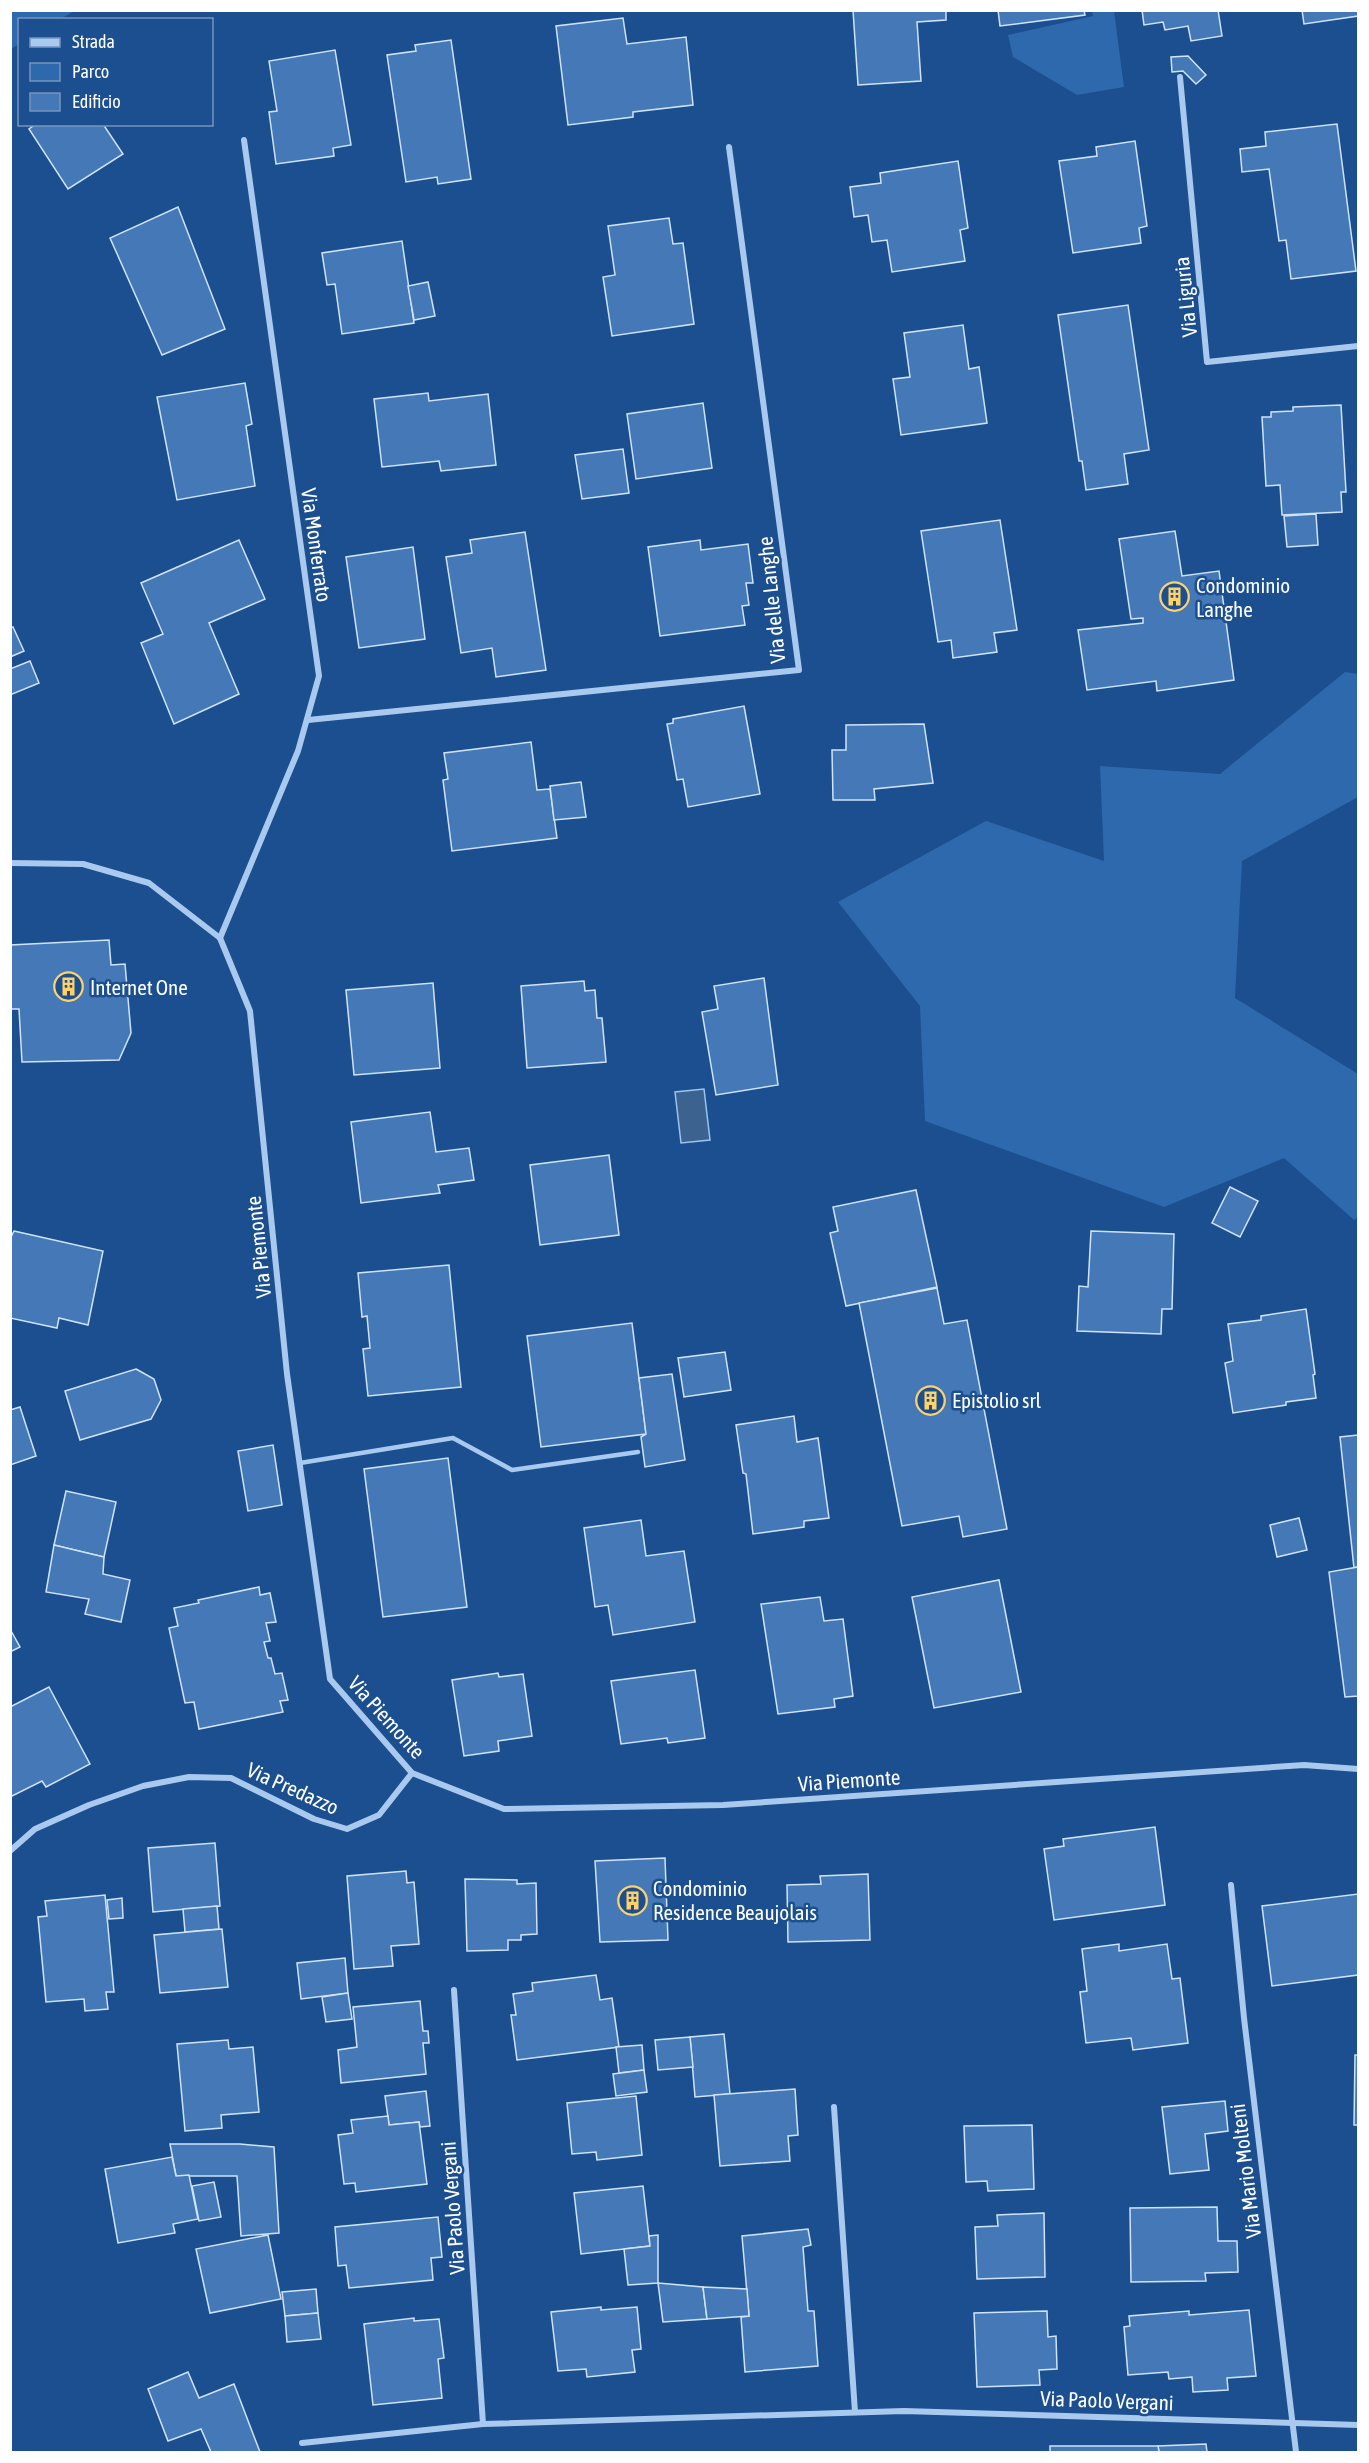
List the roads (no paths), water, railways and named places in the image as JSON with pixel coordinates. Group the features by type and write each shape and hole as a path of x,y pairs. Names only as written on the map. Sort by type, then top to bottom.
{"street":[{"name":"Via Liguria","path":"1180,77 1207,362 1359,346"},
{"name":"Via Monferrato","path":"220,938 298,751 319,676 244,140"},
{"name":"Via delle Langhe","path":"308,720 799,670 729,147"},
{"path":"10,863 83,864 149,884 220,938"},
{"name":"Via Piemonte","path":"220,938 250,1011 286,1362 330,1679 412,1773 504,1809 723,1804 1304,1765 1359,1769"},
{"name":"Via Predazzo","path":"10,1851 35,1829 89,1805 143,1786 189,1777 231,1778 314,1819 347,1828 379,1815 412,1773"},
{"name":"Via Mario Molteni","path":"1231,1885 1244,2018 1296,2452"},
{"name":"Via Paolo Vergani","path":"454,1990 483,2424"},
{"path":"834,2107 855,2412"},
{"name":"Via Paolo Vergani","path":"302,2443 483,2424 904,2411 1359,2425"}],"lane":[{"path":"300,1463 453,1438 512,1470 638,1452"}],"place":[{"name":"Condominio Langhe","path":"1175,597"},
{"name":"Internet One","path":"69,987"},
{"name":"Epistolio srl","path":"931,1400"},
{"name":"Condominio Residence Beaujolais","path":"632,1900"}]}
